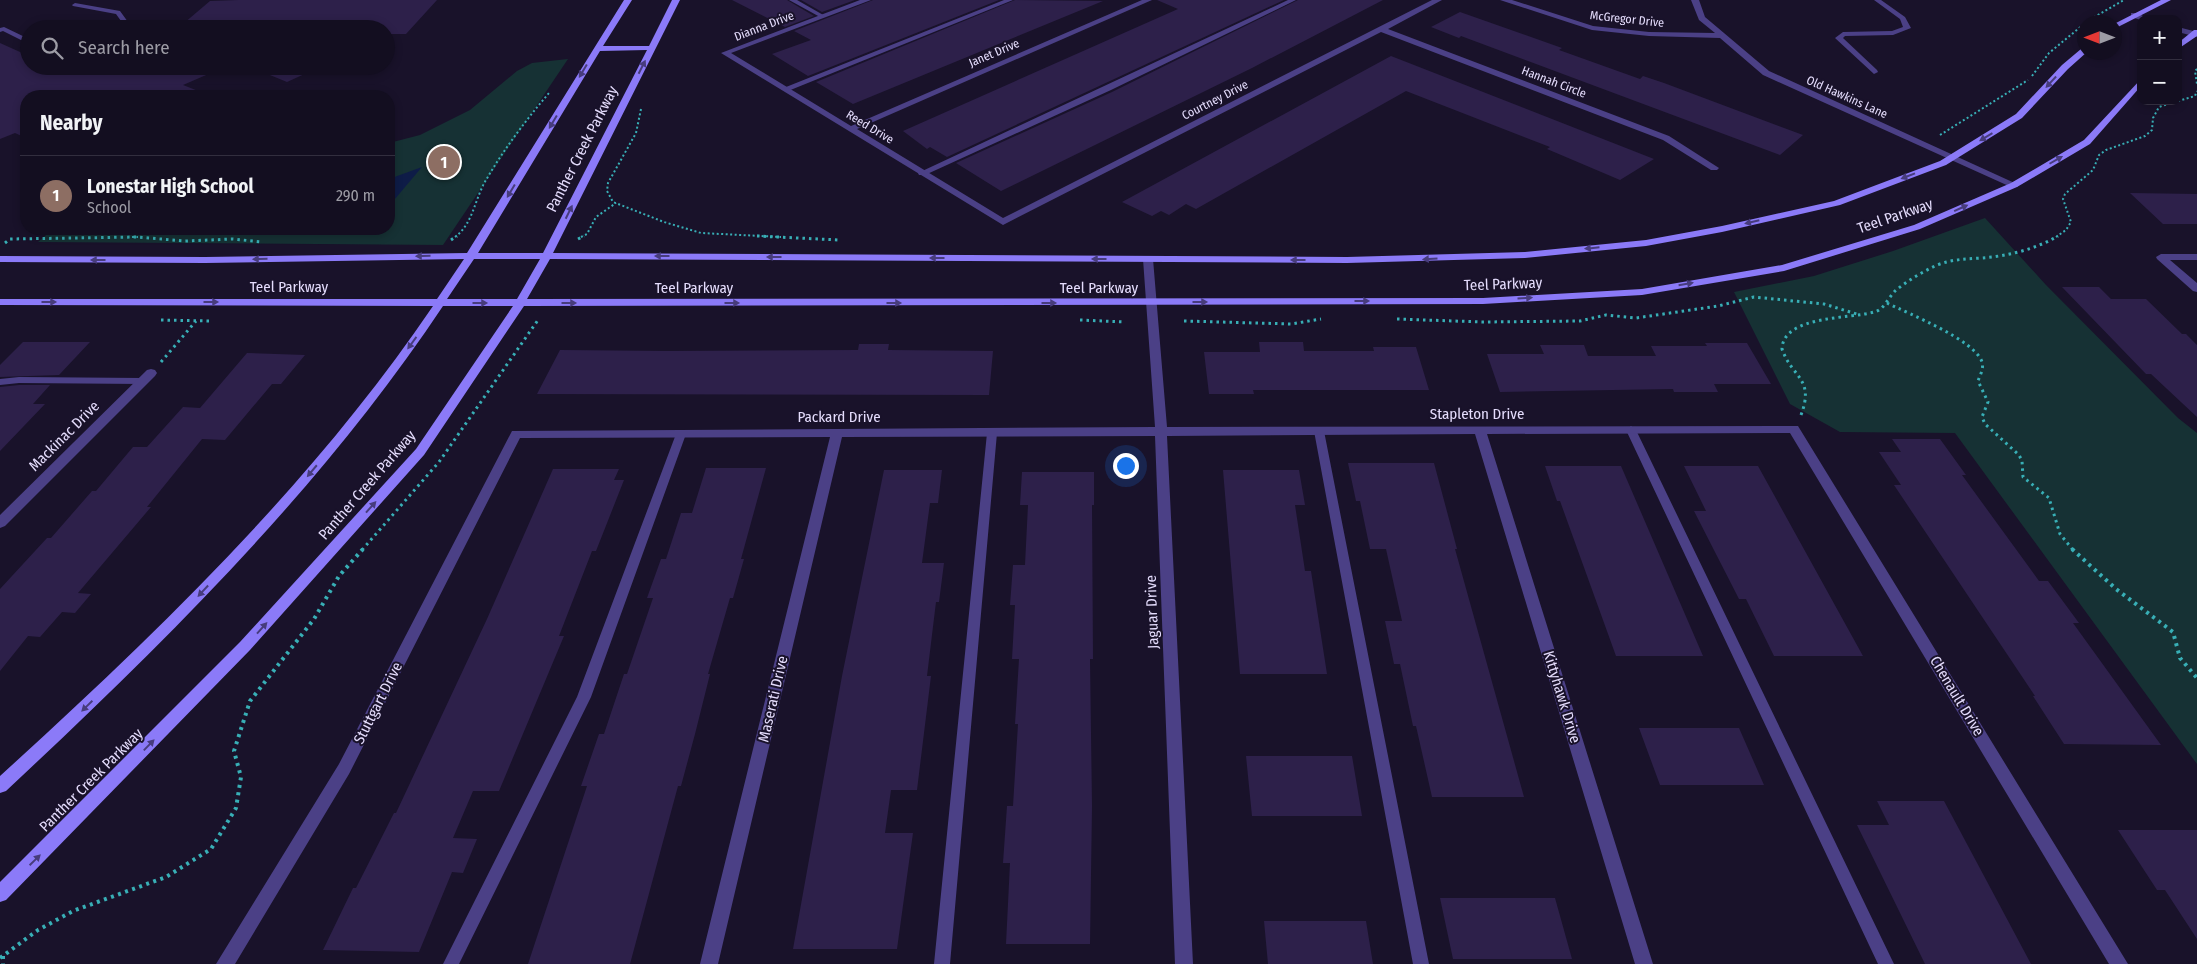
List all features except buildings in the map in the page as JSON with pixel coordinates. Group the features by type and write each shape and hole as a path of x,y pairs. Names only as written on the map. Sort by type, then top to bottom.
{"main road":[{"path":"0,786 68,724 182,614 271,520 361,411 472,256 628,0"},
{"name":"Panther Creek Parkway","path":"0,894 245,646 420,452 520,303 547,256 676,0"},
{"path":"2122,23 2167,0"},
{"path":"2182,44 2196,34"},
{"path":"597,49 651,48"},
{"name":"Teel Parkway","path":"2,261 472,256 1413,260 1526,255 1646,243 1722,229 1837,203 1952,157 2019,116 2077,57"},
{"name":"Teel Parkway","path":"0,302 1483,301 1642,292 1784,268 1917,227 2014,185 2087,142 2137,86"}],"street":[{"name":"Dianna Drive","path":"725,53 867,0"},
{"name":"Janet Drive","path":"850,129 1148,0"},
{"name":"Courtney Drive","path":"1003,222 1438,0"},
{"name":"McGregor Drive","path":"1504,0 1592,28 1649,34 1722,36"},
{"name":"Old Hawkins Lane","path":"1695,0 1702,18 1766,73 2014,185"},
{"name":"Hannah Circle","path":"1381,29 1666,138 1714,168"},
{"path":"2182,30 2196,34"},
{"name":"Reed Drive","path":"725,53 1003,222"},
{"path":"2197,257 2161,257 2197,290"},
{"name":"Jaguar Drive","path":"1148,259 1161,432 1184,964"},
{"name":"Mackinac Drive","path":"0,522 147,377"},
{"name":"Stapleton Drive","path":"1161,432 1794,429"},
{"name":"Chenault Drive","path":"1794,429 2119,964"},
{"name":"Kittyhawk Drive","path":"1480,430 1644,964"},
{"name":"Packard Drive","path":"516,434 1161,432"},
{"name":"Stuttgart Drive","path":"226,964 344,769 516,434"},
{"name":"Maserati Drive","path":"709,964 836,434"}],"lane":[{"path":"792,0 822,16"},
{"path":"785,89 1010,0"},
{"path":"922,173 1117,84 1293,0"},
{"path":"1874,72 1839,38 1843,34 1893,33 1907,28 1903,18 1877,0"},
{"path":"75,5 118,12 124,20"},
{"path":"0,30 4,29 20,37"},
{"path":"0,382 147,377"},
{"path":"1631,430 1886,964"},
{"path":"1319,431 1422,964"},
{"path":"942,964 992,433"},
{"path":"451,964 584,697 681,434"}],"path":[{"path":"2099,15 2124,0"},
{"path":"1936,138 2028,80 2049,53 2077,30"},
{"path":"2197,69 2195,71 2197,84"},
{"path":"451,240 460,235 485,181 522,125 552,90"},
{"path":"2182,100 2194,96 2197,91"},
{"path":"642,105 636,133 608,183 607,190 616,203 701,233 845,240"},
{"path":"1794,429 1806,403 1805,383 1785,358 1781,347 1784,338 1792,330 1811,322 1876,312 1887,303 1895,291 1932,268 1962,258 1997,256 2025,249 2055,238 2068,230 2071,222 2063,199 2065,194 2094,170 2099,155 2106,150 2145,136 2152,130 2153,118 2159,107 2165,105"},
{"path":"578,239 588,234 596,217 616,203"},
{"path":"1887,303 1963,342 1974,351 1981,360 1983,369 1978,381 1988,402 1982,417 1985,426 2010,446 2022,461 2023,477 2043,491 2049,498 2060,534 2075,553 2116,589 2173,632 2177,654 2186,669 2197,678"},
{"path":"3,964 2,957 38,930 73,911 166,876 211,849 236,808 242,777 234,751 250,701 314,619 339,576 439,462 538,320"},
{"path":"147,377 197,321"}],"green space":[{"path":"568,59 443,245 38,242 46,235 395,235 395,141 420,135 470,110 517,71 532,63"},
{"path":"1985,218 2046,285 2178,418 2197,433 2197,764 1955,433 1840,432 1790,404 1734,292 1814,276 1893,251"}],"water":[{"path":"422,167 395,199 395,177"}],"place":[{"name":"Lonestar High School","path":"444,162"}]}
